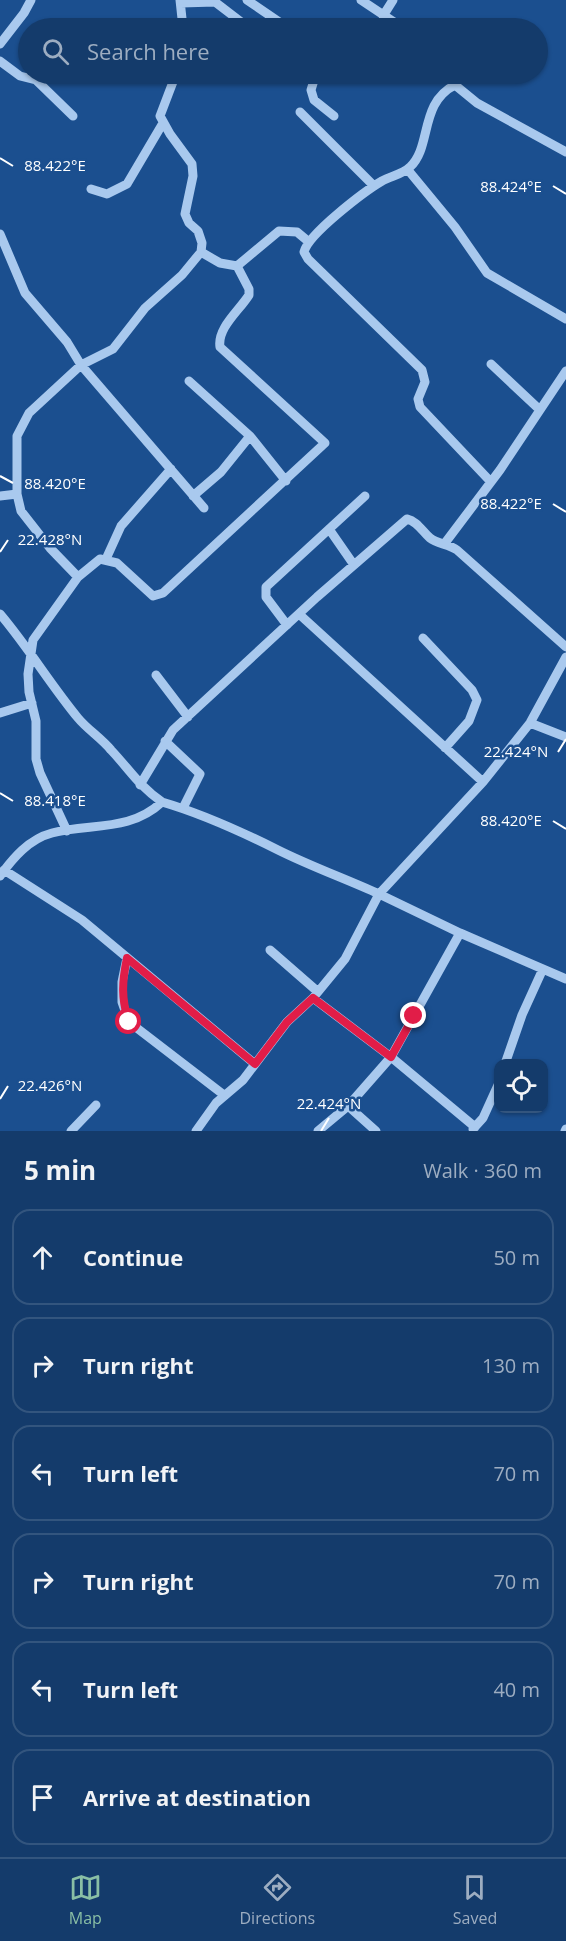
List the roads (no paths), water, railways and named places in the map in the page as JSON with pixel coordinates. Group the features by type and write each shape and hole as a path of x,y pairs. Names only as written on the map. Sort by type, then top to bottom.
{"street":[{"path":"20,18 31,0"},
{"path":"248,0 274,18"},
{"path":"361,0 386,18"},
{"path":"383,16 393,0"},
{"path":"182,18 180,2 215,2 236,18"},
{"path":"0,44 18,21"},
{"path":"0,61 18,74"},
{"path":"40,84 74,116"},
{"path":"78,577 51,549 21,510 17,494 17,436 22,421 60,382 81,365 112,349 145,308 182,275 201,252 202,243 198,231 189,223 185,214 193,176 192,164 160,116 172,84"},
{"path":"313,84 311,90 314,100 334,116"},
{"path":"490,481 420,406 418,399 425,382 422,370 308,259 304,252 309,242 374,186 408,170 420,152 429,114 446,92 455,85 477,103 566,153"},
{"path":"300,112 374,186"},
{"path":"91,189 107,194 127,184 163,123"},
{"path":"408,170 455,227 487,273 566,319"},
{"path":"201,252 220,263 237,266 279,231 297,232 309,242"},
{"path":"0,234 25,293 67,342 81,365 112,405 204,508"},
{"path":"67,831 40,773 28,674 33,640 78,577 93,563 106,559 130,573 153,596 158,596 325,443 220,348 219,339 223,331 249,295 249,289 237,266"},
{"path":"491,364 540,410"},
{"path":"445,543 566,371"},
{"path":"189,381 250,436 286,481"},
{"path":"193,496 221,472 250,436"},
{"path":"106,559 121,526 171,469"},
{"path":"0,496 17,494"},
{"path":"287,625 266,597 265,590 365,496"},
{"path":"140,785 165,741 188,717 298,614 407,519 413,520 430,538 457,550 566,647"},
{"path":"329,529 354,565"},
{"path":"0,614 31,651 68,705 112,750 140,785 162,802 254,836 279,850 379,894 542,971 566,979"},
{"path":"298,614 483,782"},
{"path":"423,638 472,690 477,700 473,714 446,748"},
{"path":"196,1131 224,1095 243,1080 287,1022 345,959 379,894 483,782 530,723 566,657"},
{"path":"156,675 188,717"},
{"path":"0,713 32,702"},
{"path":"530,723 566,736"},
{"path":"165,741 200,774 183,808"},
{"path":"162,802 142,816 125,823 52,833 36,840 20,851 2,873 82,920 255,1064"},
{"path":"318,1131 348,1106 391,1057 460,933"},
{"path":"270,950 315,994 474,1129 494,1092"},
{"path":"127,958 122,982 122,1002 129,1022 224,1095"},
{"path":"507,1059 522,1015 542,971"},
{"path":"72,1131 96,1105"},
{"path":"348,1106 376,1131"}]}
